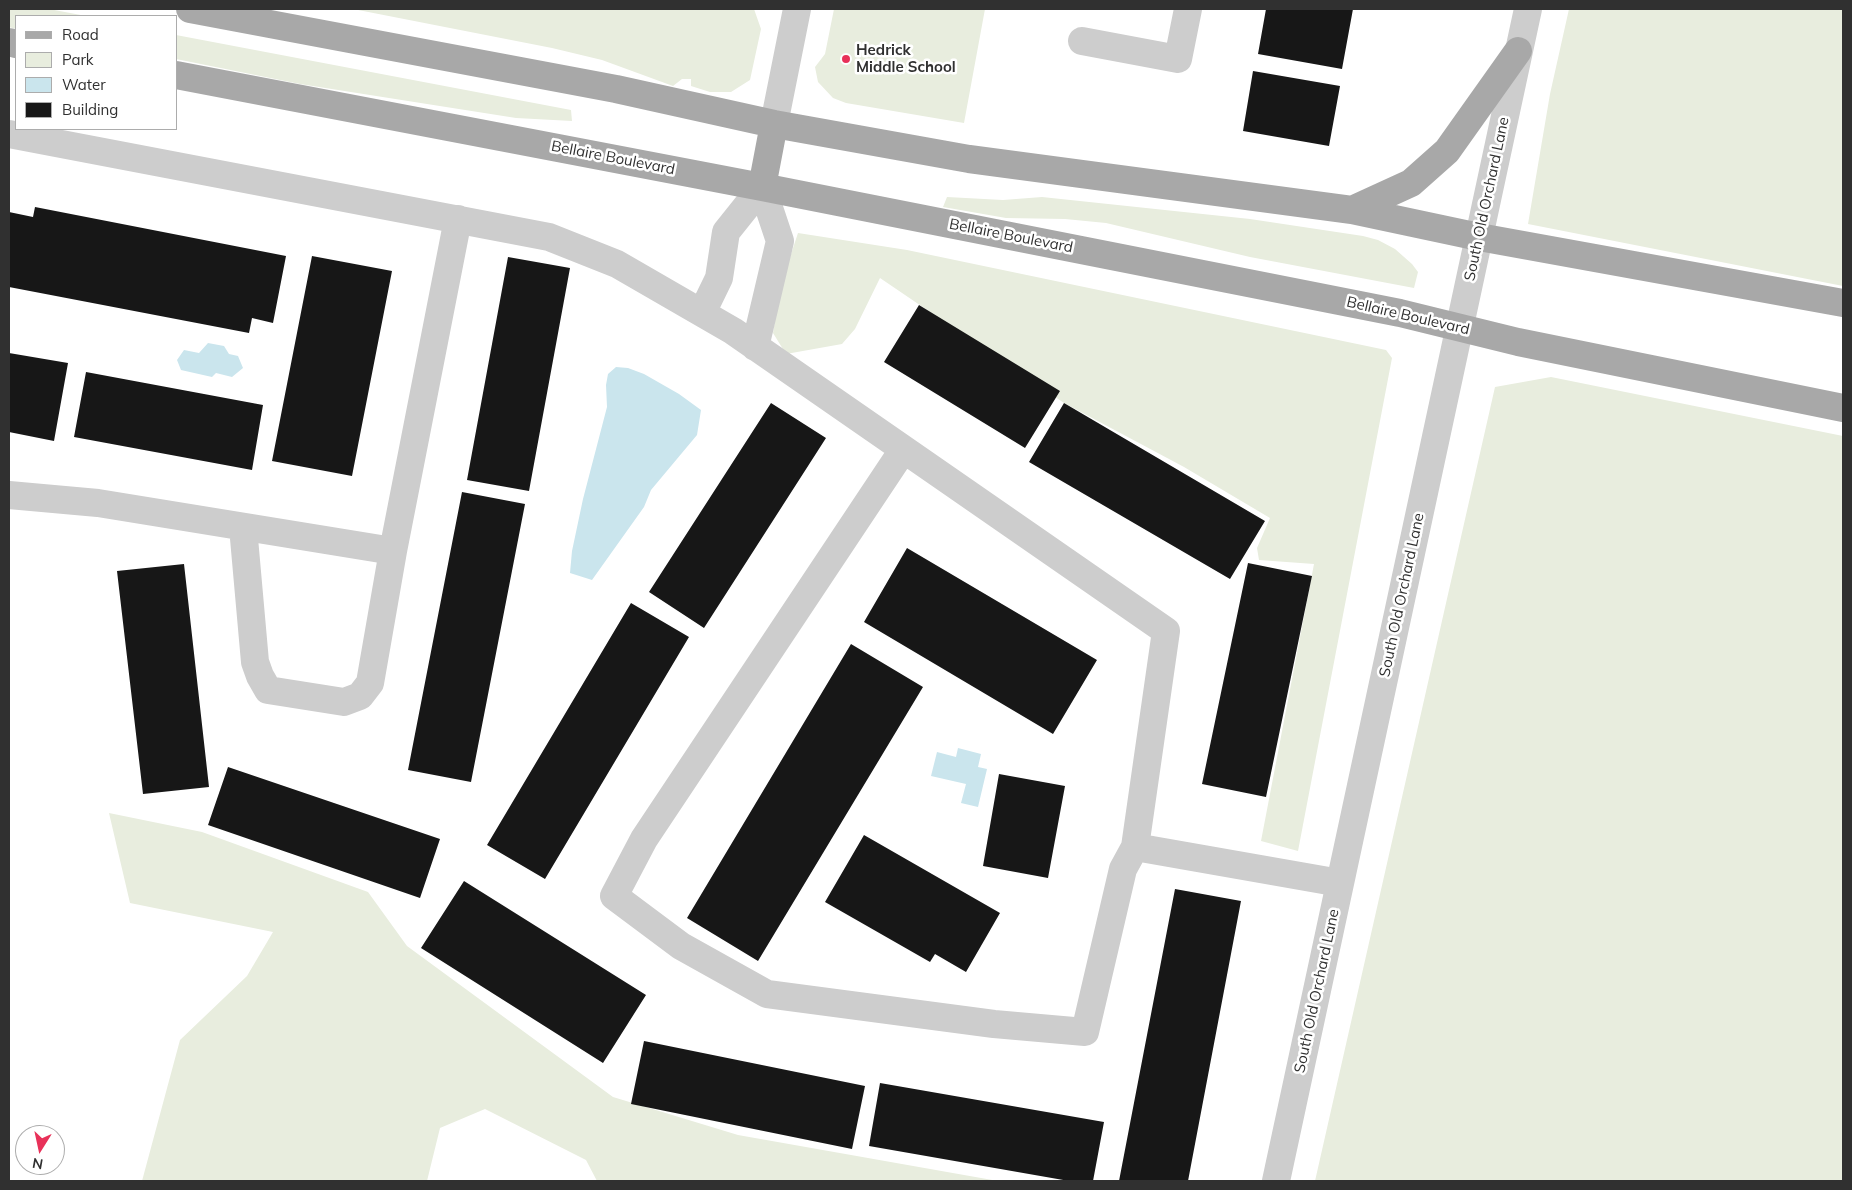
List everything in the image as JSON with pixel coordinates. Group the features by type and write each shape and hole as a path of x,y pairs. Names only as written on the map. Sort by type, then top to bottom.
{"main road":[{"path":"190,9 616,88 774,124 969,159 1352,210 1479,237 1843,303"},
{"path":"1352,210 1411,183 1447,151 1518,51"},
{"name":"Bellaire Boulevard","path":"178,75 762,187 1400,313 1459,328 1611,361 1843,408"},
{"path":"762,187 774,124"}],"street":[{"path":"774,124 797,9"},
{"path":"1082,40 1178,59 1188,9"},
{"name":"South Old Orchard Lane","path":"1276,1181 1528,9"},
{"path":"9,134 549,237 617,264 702,313 755,347 1166,632 1135,847 1123,869 1085,1032 994,1024 767,994 681,946 614,896 644,839 903,450"},
{"path":"702,313 719,278 726,232 762,187"},
{"path":"755,347 780,241 762,187"},
{"path":"243,527 255,662 268,690 344,702 360,696 370,683 393,551 458,219"},
{"path":"9,495 98,503 393,551"},
{"path":"1135,847 1340,883"}],"green space":[{"path":"9,9 49,9 81,15 15,15 15,29 9,27"},
{"path":"353,9 754,9 761,29 750,80 731,92 710,92 691,86 691,79 682,79 673,86 602,60 552,48"},
{"path":"834,9 985,9 964,123 846,103 833,98 818,82 815,67 825,54"},
{"path":"1569,9 1843,9 1843,286 1528,224 1550,94"},
{"path":"178,35 571,110 572,121 516,118 300,84 178,59"},
{"path":"947,197 1003,200 1042,197 1250,219 1363,236 1378,240 1395,249 1418,272 1414,288 1250,257 1106,223 1065,219 1006,218 943,207"},
{"path":"798,233 907,250 1386,350 1392,358 1298,851 1261,841 1314,564 1259,560 1257,548 1270,518 1184,467 1064,403 880,278 855,329 842,344 786,354 773,333 781,284"},
{"path":"1551,377 1843,436 1843,1181 1315,1181 1495,387"},
{"path":"109,813 202,832 368,892 407,946 613,1097 738,1135 998,1181 597,1181 586,1160 485,1109 440,1128 427,1181 142,1181 180,1040 247,976 273,932 130,903"}],"water":[{"path":"208,343 224,346 229,354 238,356 243,368 232,377 216,373 212,377 181,370 177,360 184,350 199,353"},
{"path":"616,367 628,368 644,374 679,394 701,410 697,435 651,490 644,507 592,580 570,573 572,551 583,499 607,407 606,385 608,374"},
{"path":"958,748 981,754 978,767 987,769 978,807 961,803 966,784 931,776 937,752 956,757"}],"building":[{"path":"1266,9 1353,9 1342,69 1258,54"},
{"path":"1253,71 1340,86 1329,146 1243,131"},
{"path":"35,207 286,256 273,323 252,318 249,333 9,287 9,212 33,217"},
{"path":"312,256 392,271 352,476 272,461"},
{"path":"508,257 570,268 529,491 467,480"},
{"path":"919,305 1060,391 1025,448 884,362"},
{"path":"9,353 68,363 54,441 9,432"},
{"path":"86,372 263,405 252,470 74,437"},
{"path":"771,403 826,438 704,628 649,592"},
{"path":"1064,403 1265,521 1230,579 1029,462"},
{"path":"462,492 525,504 471,782 408,770"},
{"path":"907,548 1097,660 1053,734 864,622"},
{"path":"1248,563 1312,576 1266,797 1202,784"},
{"path":"184,564 209,787 143,794 117,571"},
{"path":"631,603 689,637 545,879 487,845"},
{"path":"851,644 923,687 758,961 687,918"},
{"path":"228,767 440,839 420,898 208,825"},
{"path":"999,774 1065,786 1048,878 983,866"},
{"path":"864,835 1000,913 966,972 935,954 930,962 825,902"},
{"path":"464,881 646,995 603,1063 421,948"},
{"path":"1175,889 1241,901 1188,1181 1119,1181"},
{"path":"644,1041 865,1086 852,1149 631,1104"},
{"path":"880,1083 1104,1122 1093,1181 1069,1181 869,1146"}],"place":[{"name":"Hedrick Middle School","path":"846,59"}]}
